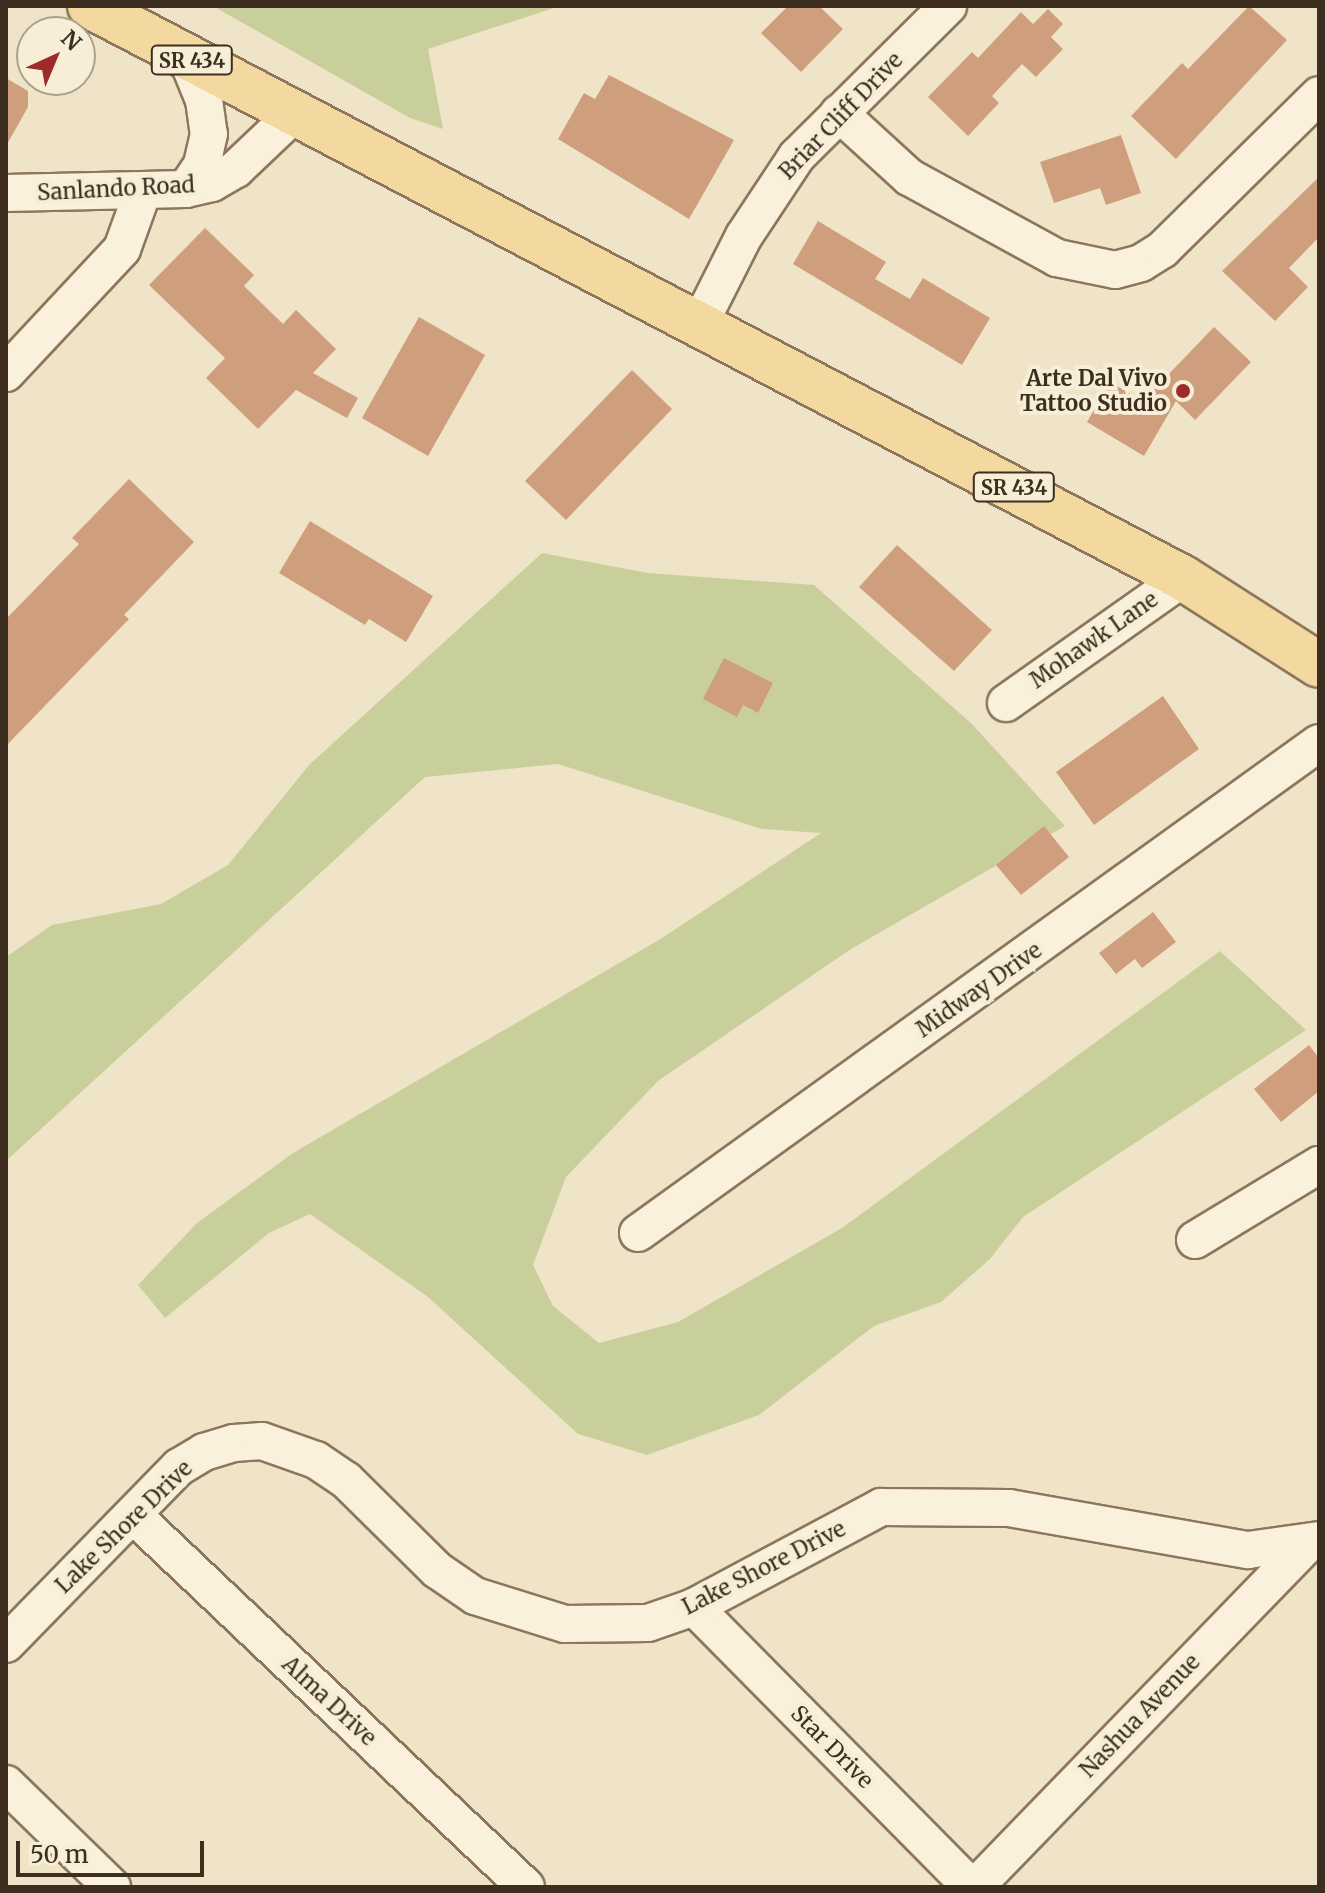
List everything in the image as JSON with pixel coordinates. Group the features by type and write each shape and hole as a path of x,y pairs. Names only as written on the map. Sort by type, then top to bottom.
{"main road":[{"name":"SR 434","path":"90,6 701,321 1183,578 1319,665"}],"street":[{"name":"Briar Cliff Drive","path":"701,321 776,185 839,113 948,6"},
{"path":"186,56 204,100 209,134 202,165 186,189"},
{"path":"839,113 909,177 1057,258 1115,270 1141,263 1163,249 1319,95"},
{"name":"Sanlando Road","path":"6,193 186,189 212,183 236,169 295,113"},
{"path":"6,373 122,249 143,191"},
{"name":"Mohawk Lane","path":"1006,703 1183,578"},
{"name":"Midway Drive","path":"638,1233 1319,743"},
{"path":"1195,1240 1319,1165"},
{"name":"Lake Shore Drive","path":"6,1644 179,1467 204,1452 262,1441 288,1447 346,1480 437,1570 475,1596 518,1613 565,1624 611,1626 648,1623 694,1607 881,1507 1009,1508 1248,1550 1312,1542"},
{"name":"Alma Drive","path":"133,1515 526,1887"},
{"name":"Nashua Avenue","path":"973,1887 1312,1542"},
{"name":"Star Drive","path":"694,1607 973,1887"},
{"path":"6,1784 112,1887"}],"green space":[{"path":"213,6 560,6 428,49 443,129 410,118"},
{"path":"542,553 648,573 814,585 972,724 1065,826 851,949 658,1081 566,1177 533,1265 553,1306 599,1343 678,1322 842,1228 1220,951 1306,1030 1023,1217 990,1259 941,1302 874,1326 759,1415 647,1455 578,1434 428,1297 310,1214 269,1233 165,1318 138,1285 197,1223 293,1153 662,938 821,833 762,829 558,764 425,777 6,1161 6,957 52,925 161,904 228,865 309,765"}],"building":[{"path":"788,6 819,6 843,29 801,72 761,33"},
{"path":"1249,6 1287,40 1176,159 1131,116 1182,63 1188,69"},
{"path":"1048,9 1063,24 1051,37 1063,49 1036,77 1022,64 992,96 999,103 968,136 928,97 972,52 978,58 1021,12 1033,24"},
{"path":"609,75 734,140 689,219 558,139 584,93 595,99"},
{"path":"6,78 16,84 16,96 28,96 28,107 6,146"},
{"path":"1121,135 1141,193 1106,205 1100,188 1054,203 1040,162"},
{"path":"1319,177 1319,237 1289,268 1308,287 1275,321 1222,271"},
{"path":"818,221 886,262 875,279 910,299 923,278 990,318 962,365 793,264"},
{"path":"205,228 254,275 244,286 283,324 296,310 336,349 313,373 358,398 347,418 296,390 258,429 206,378 225,358 149,285"},
{"path":"419,317 485,355 428,456 362,418"},
{"path":"1214,327 1251,362 1195,420 1176,401 1144,456 1087,422 1110,382 1143,401"},
{"path":"632,370 672,409 566,520 525,481"},
{"path":"129,479 194,542 124,615 129,619 6,746 6,619 79,544 72,538"},
{"path":"310,521 433,596 406,642 369,619 365,625 279,573"},
{"path":"897,545 992,630 954,671 859,587"},
{"path":"724,658 773,683 758,713 743,705 737,717 703,699"},
{"path":"1163,696 1199,749 1094,825 1056,772"},
{"path":"1044,826 1069,857 1021,895 996,865"},
{"path":"1153,912 1176,942 1142,968 1135,959 1116,974 1099,953"},
{"path":"1309,1045 1319,1058 1319,1091 1281,1122 1254,1089"}],"place":[{"name":"Arte Dal Vivo Tattoo Studio","path":"1183,391"}]}
